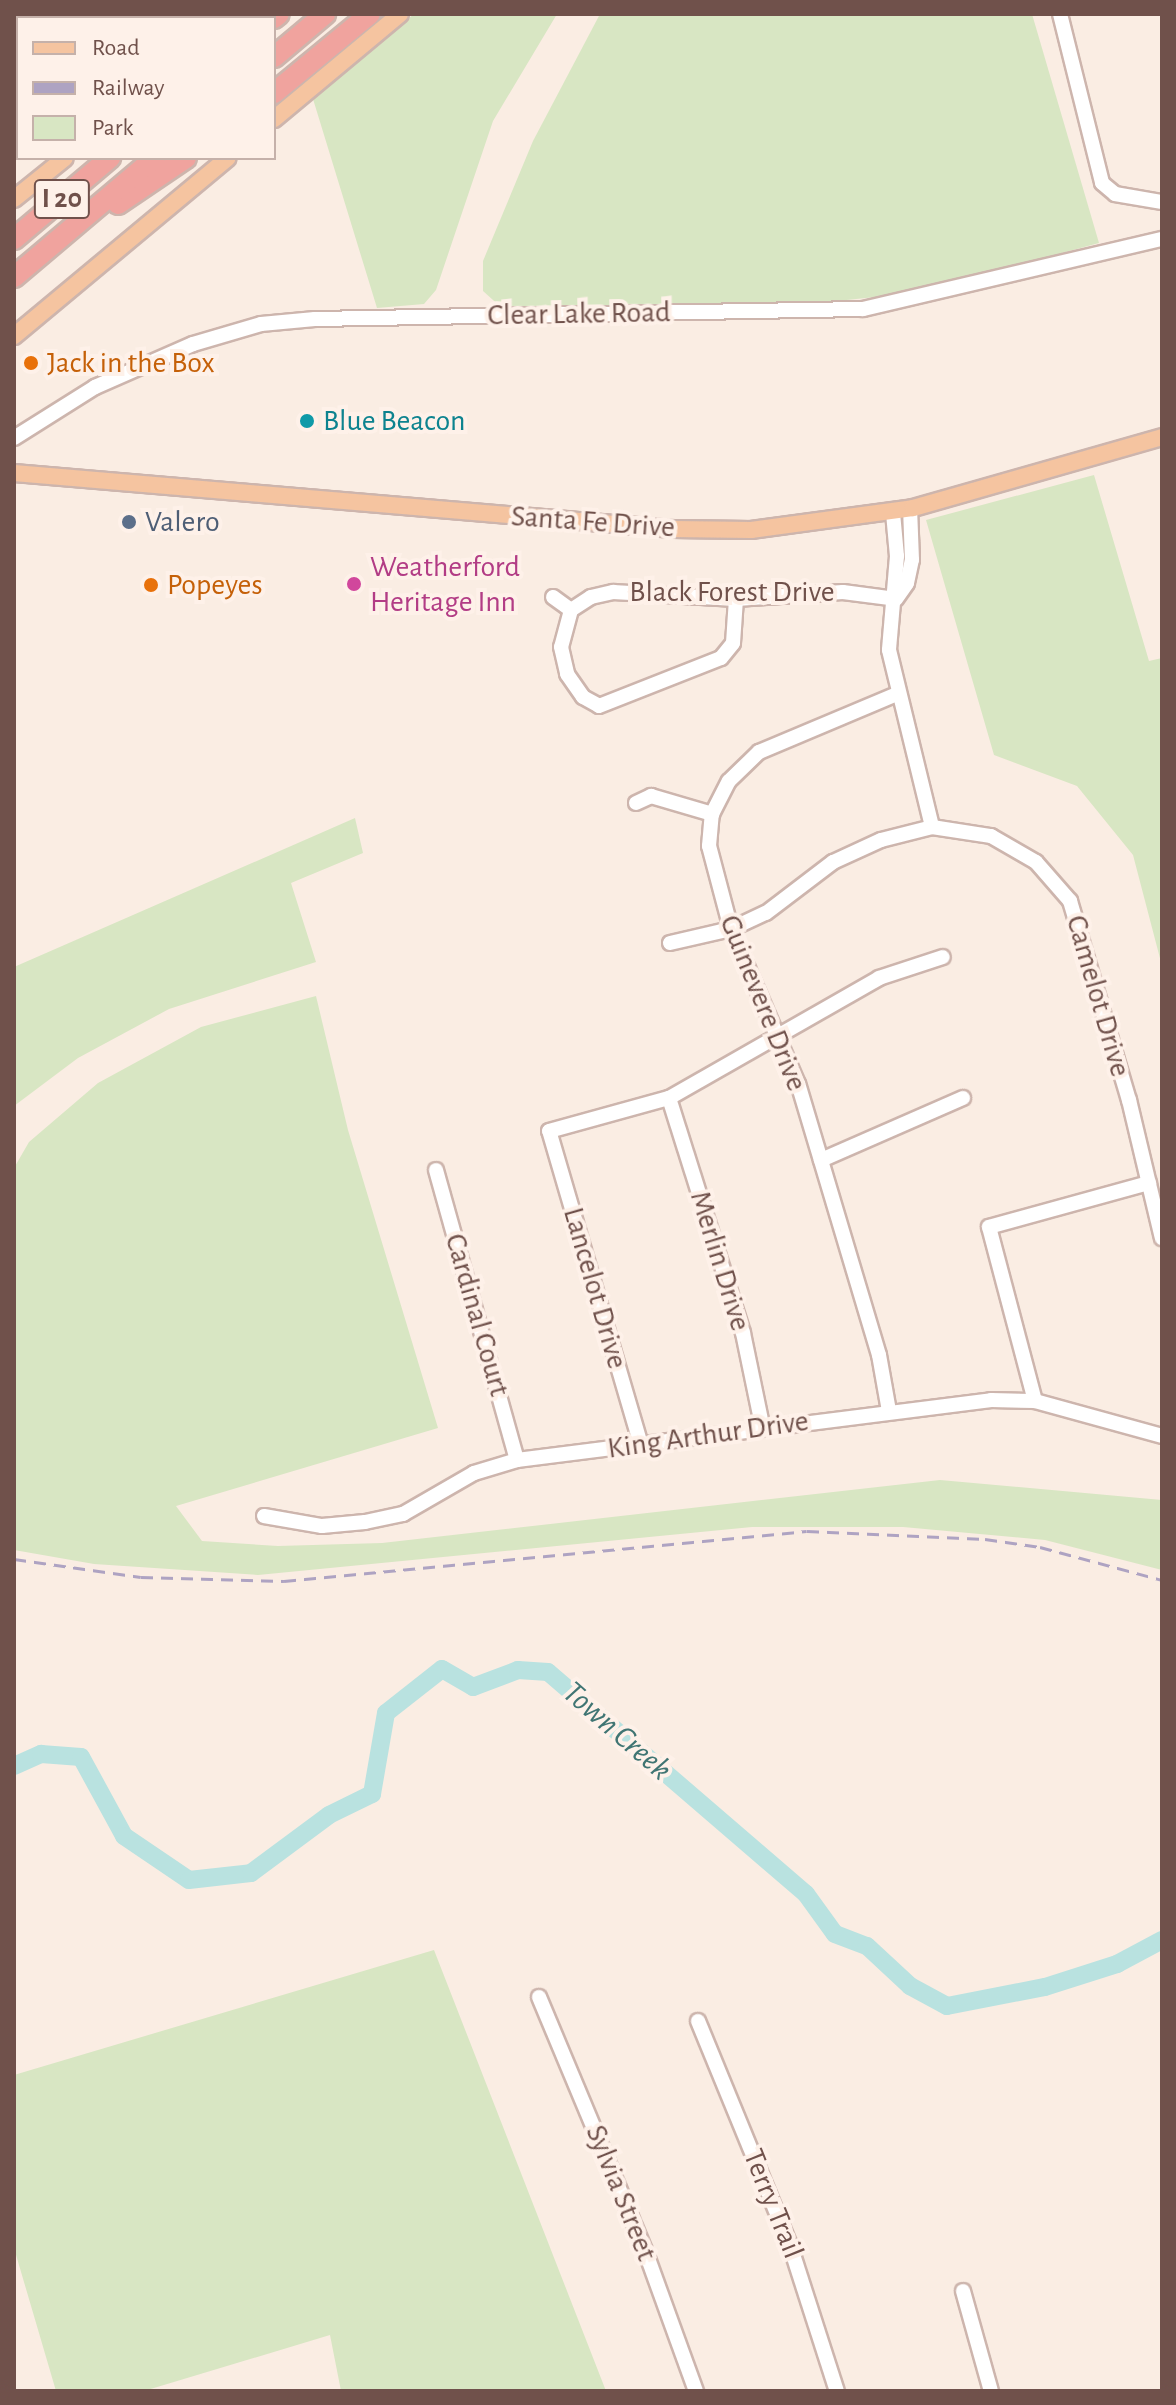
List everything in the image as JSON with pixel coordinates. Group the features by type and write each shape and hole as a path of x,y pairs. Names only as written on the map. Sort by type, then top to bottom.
{"highway":[{"path":"276,55 325,14"},
{"path":"276,91 370,14"},
{"name":"I 20","path":"14,239 108,160"},
{"name":"I 20","path":"14,277 153,160"},
{"path":"81,220 118,204 183,160"}],"main road":[{"path":"276,117 400,14"},
{"path":"14,199 63,160"},
{"path":"14,336 226,160"},
{"name":"Santa Fe Drive","path":"14,473 673,529 751,530 902,511 1162,437"}],"street":[{"path":"1060,14 1102,183 1115,194 1162,202"},
{"name":"Clear Lake Road","path":"14,438 95,387 193,344 261,324 315,319 863,309 1162,239"},
{"path":"902,511 889,650 897,694 932,827"},
{"name":"Black Forest Drive","path":"571,610 591,597 613,592 736,599 843,592 896,599"},
{"path":"553,597 571,610 561,647 567,674 583,697 599,706 721,658 733,643 736,599"},
{"name":"Guinevere Drive","path":"889,1411 879,1355 821,1160 778,1039 731,929 713,876 709,846 712,814 729,781 759,752 897,694"},
{"path":"636,803 651,796 712,814"},
{"name":"Camelot Drive","path":"670,943 731,929 766,913 833,862 881,840 932,827 991,836 1036,862 1070,901 1162,1238"},
{"path":"669,1098 778,1039 879,978 943,957"},
{"name":"Lancelot Drive","path":"641,1445 549,1131 669,1098"},
{"name":"Merlin Drive","path":"669,1098 743,1333 762,1425"},
{"path":"821,1160 963,1098"},
{"name":"Cardinal Court","path":"436,1170 517,1460"},
{"path":"1035,1401 989,1227 1149,1183"},
{"name":"King Arthur Drive","path":"264,1516 322,1526 403,1514 474,1473 517,1460 641,1445 762,1425 991,1400 1035,1401 1162,1436"},
{"name":"Sylvia Street","path":"539,1997 646,2253 696,2391"},
{"name":"Terry Trail","path":"698,2021 790,2245 837,2391"},
{"path":"963,2291 991,2391"}],"green space":[{"path":"414,14 557,14 493,121 436,290 424,304 377,308 313,99"},
{"path":"600,14 1032,14 1099,243 914,293 837,301 503,309 483,291 483,261 533,141"},
{"path":"1094,475 1149,661 1162,658 1162,966 1133,855 1077,786 994,755 926,520"},
{"path":"355,818 363,853 291,883 316,962 169,1009 78,1058 14,1106 14,967"},
{"path":"316,996 348,1130 438,1428 176,1506 202,1541 278,1546 382,1543 940,1480 1162,1500 1162,1570 1045,1540 903,1527 752,1527 258,1575 94,1564 14,1550 14,1168 29,1142 98,1083 201,1027"},
{"path":"434,1950 606,2391 341,2391 330,2335 144,2391 56,2391 14,2248 14,2075"}],"waterway":[{"name":"Town Creek","path":"14,1766 41,1754 81,1757 124,1836 189,1880 251,1873 329,1815 372,1794 386,1713 442,1669 473,1687 518,1670 548,1672 806,1894 835,1934 867,1946 910,1986 947,2006 1045,1987 1117,1964 1162,1940"}],"railway":[{"path":"14,1559 141,1577 284,1581 807,1531 985,1539 1040,1547 1162,1580"}],"place":[{"name":"Jack in the Box","path":"31,363"},
{"name":"Blue Beacon","path":"307,421"},
{"name":"Valero","path":"129,522"},
{"name":"Weatherford Heritage Inn","path":"354,584"},
{"name":"Popeyes","path":"151,585"}]}
